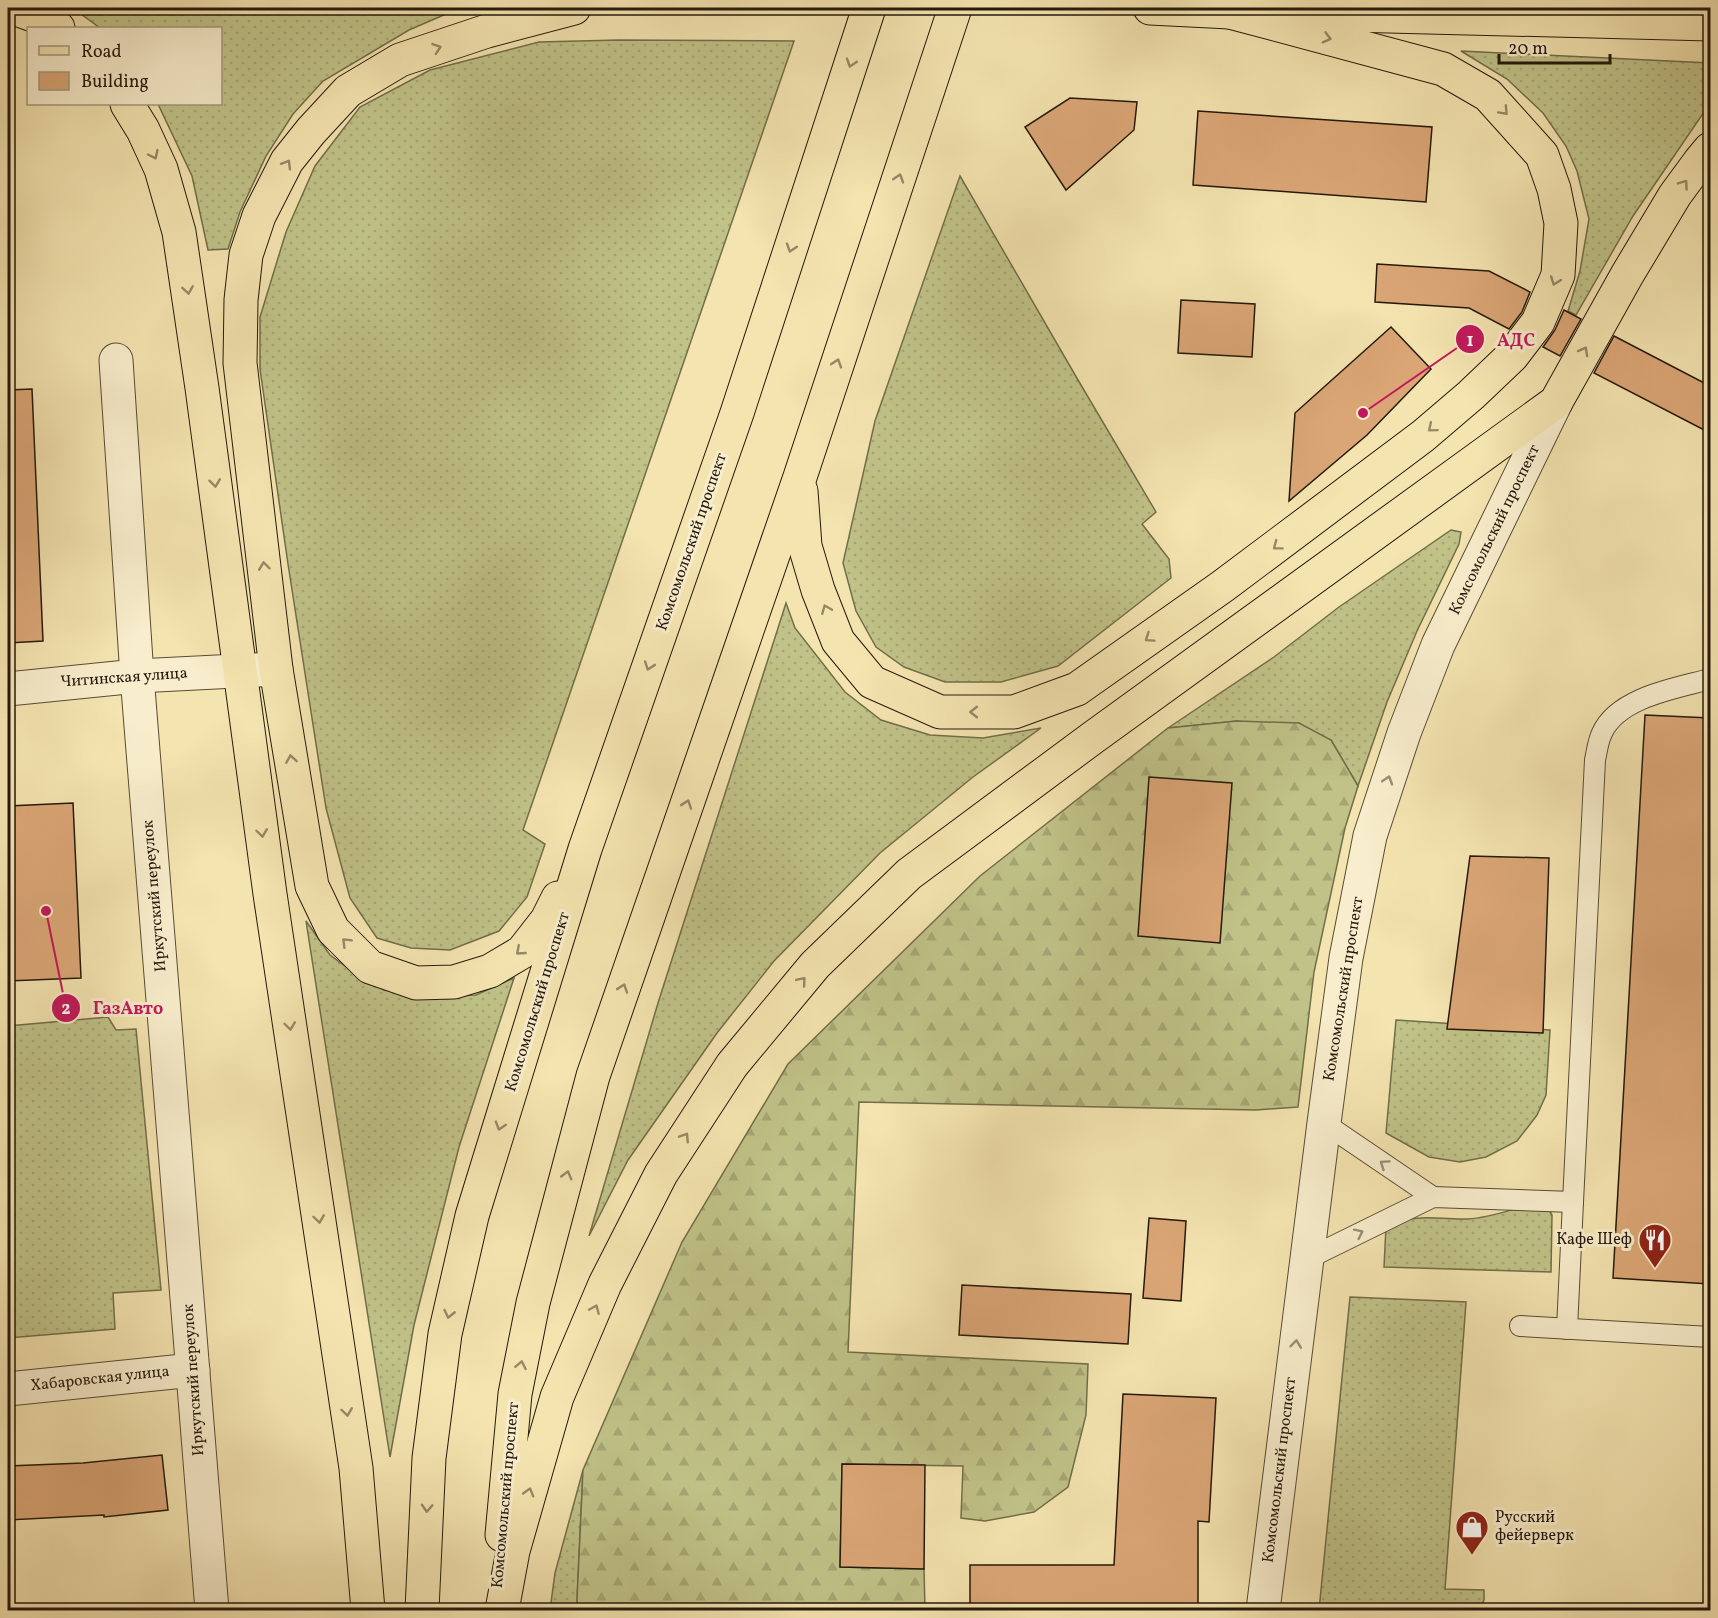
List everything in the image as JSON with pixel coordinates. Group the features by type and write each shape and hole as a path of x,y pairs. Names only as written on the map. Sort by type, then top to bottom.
{"main road":[{"path":"14,8 48,21 57,27"},
{"path":"574,8 487,31 400,60 348,91 287,161 259,216 246,255 241,300 240,363 276,669 312,886 333,930 370,967 416,983 454,982 490,970 522,952 547,920 585,849"},
{"name":"Комсомольский проспект","path":"422,1611 429,1458 445,1334 472,1216 585,849 737,413 869,8"},
{"name":"Комсомольский проспект","path":"495,1611 515,1394 533,1303 593,1076 800,477 955,8"},
{"path":"1150,8 1710,24"},
{"path":"800,477 805,546 818,590 838,641 872,682 940,712 1014,712 1077,688 1223,586 1423,436 1472,395 1512,356 1538,322 1558,275 1562,223 1554,189 1542,155 1488,95 1443,69 1230,12"},
{"path":"128,105 143,130 160,169 179,232 270,894 356,1468 368,1611"},
{"path":"502,1611 513,1551 557,1397 605,1284 661,1174 732,1065 815,965 909,874 1556,402 1663,215 1710,149"}],"street":[{"name":"Иркутский переулок","path":"116,360 137,676 212,1611"},
{"name":"Комсомольский проспект","path":"1263,1611 1346,958 1370,836 1404,733 1438,645 1556,402"},
{"name":"Читинская улица","path":"8,689 137,676 276,669"},
{"name":"Хабаровская улица","path":"8,1389 193,1370"}],"lane":[{"path":"1567,1329 1595,760 1602,732 1618,712 1640,699 1710,679"},
{"path":"1324,1123 1433,1197"},
{"path":"1306,1259 1433,1197 1573,1202"},
{"path":"1520,1326 1710,1336"}],"green space":[{"path":"73,8 460,8 409,30 323,81 293,114 266,156 240,212 228,249 208,250 192,176 158,105 222,105 222,27 99,27"},
{"path":"794,41 523,830 545,844 527,897 499,931 450,950 411,948 377,938 350,898 326,808 260,369 260,317 286,232 315,166 360,107 430,70 539,42"},
{"path":"1461,51 1710,63 1710,107 1704,112 1633,216 1576,315 1568,311 1580,271 1589,219 1577,171 1566,146 1543,113 1507,79"},
{"path":"960,176 1156,512 1142,524 1169,559 1171,578 1058,666 1001,682 945,682 904,667 876,647 856,611 843,563 875,421"},
{"path":"1451,530 1461,532 1459,544 1417,631 1387,702 1358,786 1331,740 1237,721 1168,728 1274,657 1339,607"},
{"path":"786,603 795,628 845,692 881,720 930,735 983,738 1041,728 973,777 880,853 774,961 717,1033 628,1160 589,1236 658,1003"},
{"path":"1237,721 1299,723 1331,740 1358,786 1345,828 1314,972 1298,1107 1256,1110 859,1102 848,1352 1088,1364 1086,1415 1068,1487 1034,1512 985,1521 961,1518 963,1466 842,1464 840,1567 924,1569 925,1610 578,1610 583,1470 682,1242 788,1064 980,876 1168,728"},
{"path":"306,921 330,955 384,990 426,997 476,995 514,978 459,1147 414,1325 390,1457"},
{"path":"108,1017 116,1030 136,1029 161,1290 113,1293 115,1329 8,1338 8,1026"},
{"path":"1396,1020 1550,1030 1546,1095 1537,1115 1517,1141 1486,1157 1460,1162 1429,1157 1386,1133"},
{"path":"1546,1205 1552,1215 1551,1272 1384,1267 1386,1227 1398,1222 1418,1218 1475,1218 1521,1207"},
{"path":"1350,1297 1466,1302 1445,1589 1484,1590 1484,1600 1479,1610 1319,1610"},
{"path":"583,1470 578,1610 550,1610 555,1573"},
{"path":"984,1607 1165,1607 1165,1610 982,1610"}],"building":[{"path":"1070,98 1137,102 1134,130 1066,190 1025,127"},
{"path":"1198,111 1432,127 1426,202 1193,185"},
{"path":"1377,264 1489,271 1530,292 1522,312 1509,329 1469,308 1375,302"},
{"path":"1181,300 1255,304 1252,357 1178,353"},
{"path":"1564,310 1581,319 1560,356 1543,347 1555,330"},
{"path":"1391,327 1431,369 1367,435 1289,501 1295,413"},
{"path":"1614,336 1710,386 1710,433 1594,373"},
{"path":"32,389 43,641 8,643 8,390"},
{"path":"1645,715 1710,718 1710,1284 1613,1278"},
{"path":"1149,777 1232,783 1220,943 1138,936"},
{"path":"73,803 81,978 8,981 8,806"},
{"path":"1470,856 1549,858 1543,1033 1447,1029"},
{"path":"1149,1218 1186,1221 1181,1301 1143,1298"},
{"path":"962,1285 1131,1294 1128,1344 959,1335"},
{"path":"1123,1394 1216,1398 1209,1522 1198,1521 1198,1611 1165,1611 1165,1607 984,1607 970,1603 970,1565 1114,1565"},
{"path":"162,1455 168,1510 104,1517 104,1515 8,1520 8,1466 83,1463"},
{"path":"842,1464 925,1465 924,1569 840,1567"}],"place":[{"name":"АДС","path":"1363,413"},
{"name":"ГазАвто","path":"46,911"},
{"name":"Кафе Шеф","path":"1655,1269"},
{"name":"Русский фейерверк","path":"1472,1556"}]}
